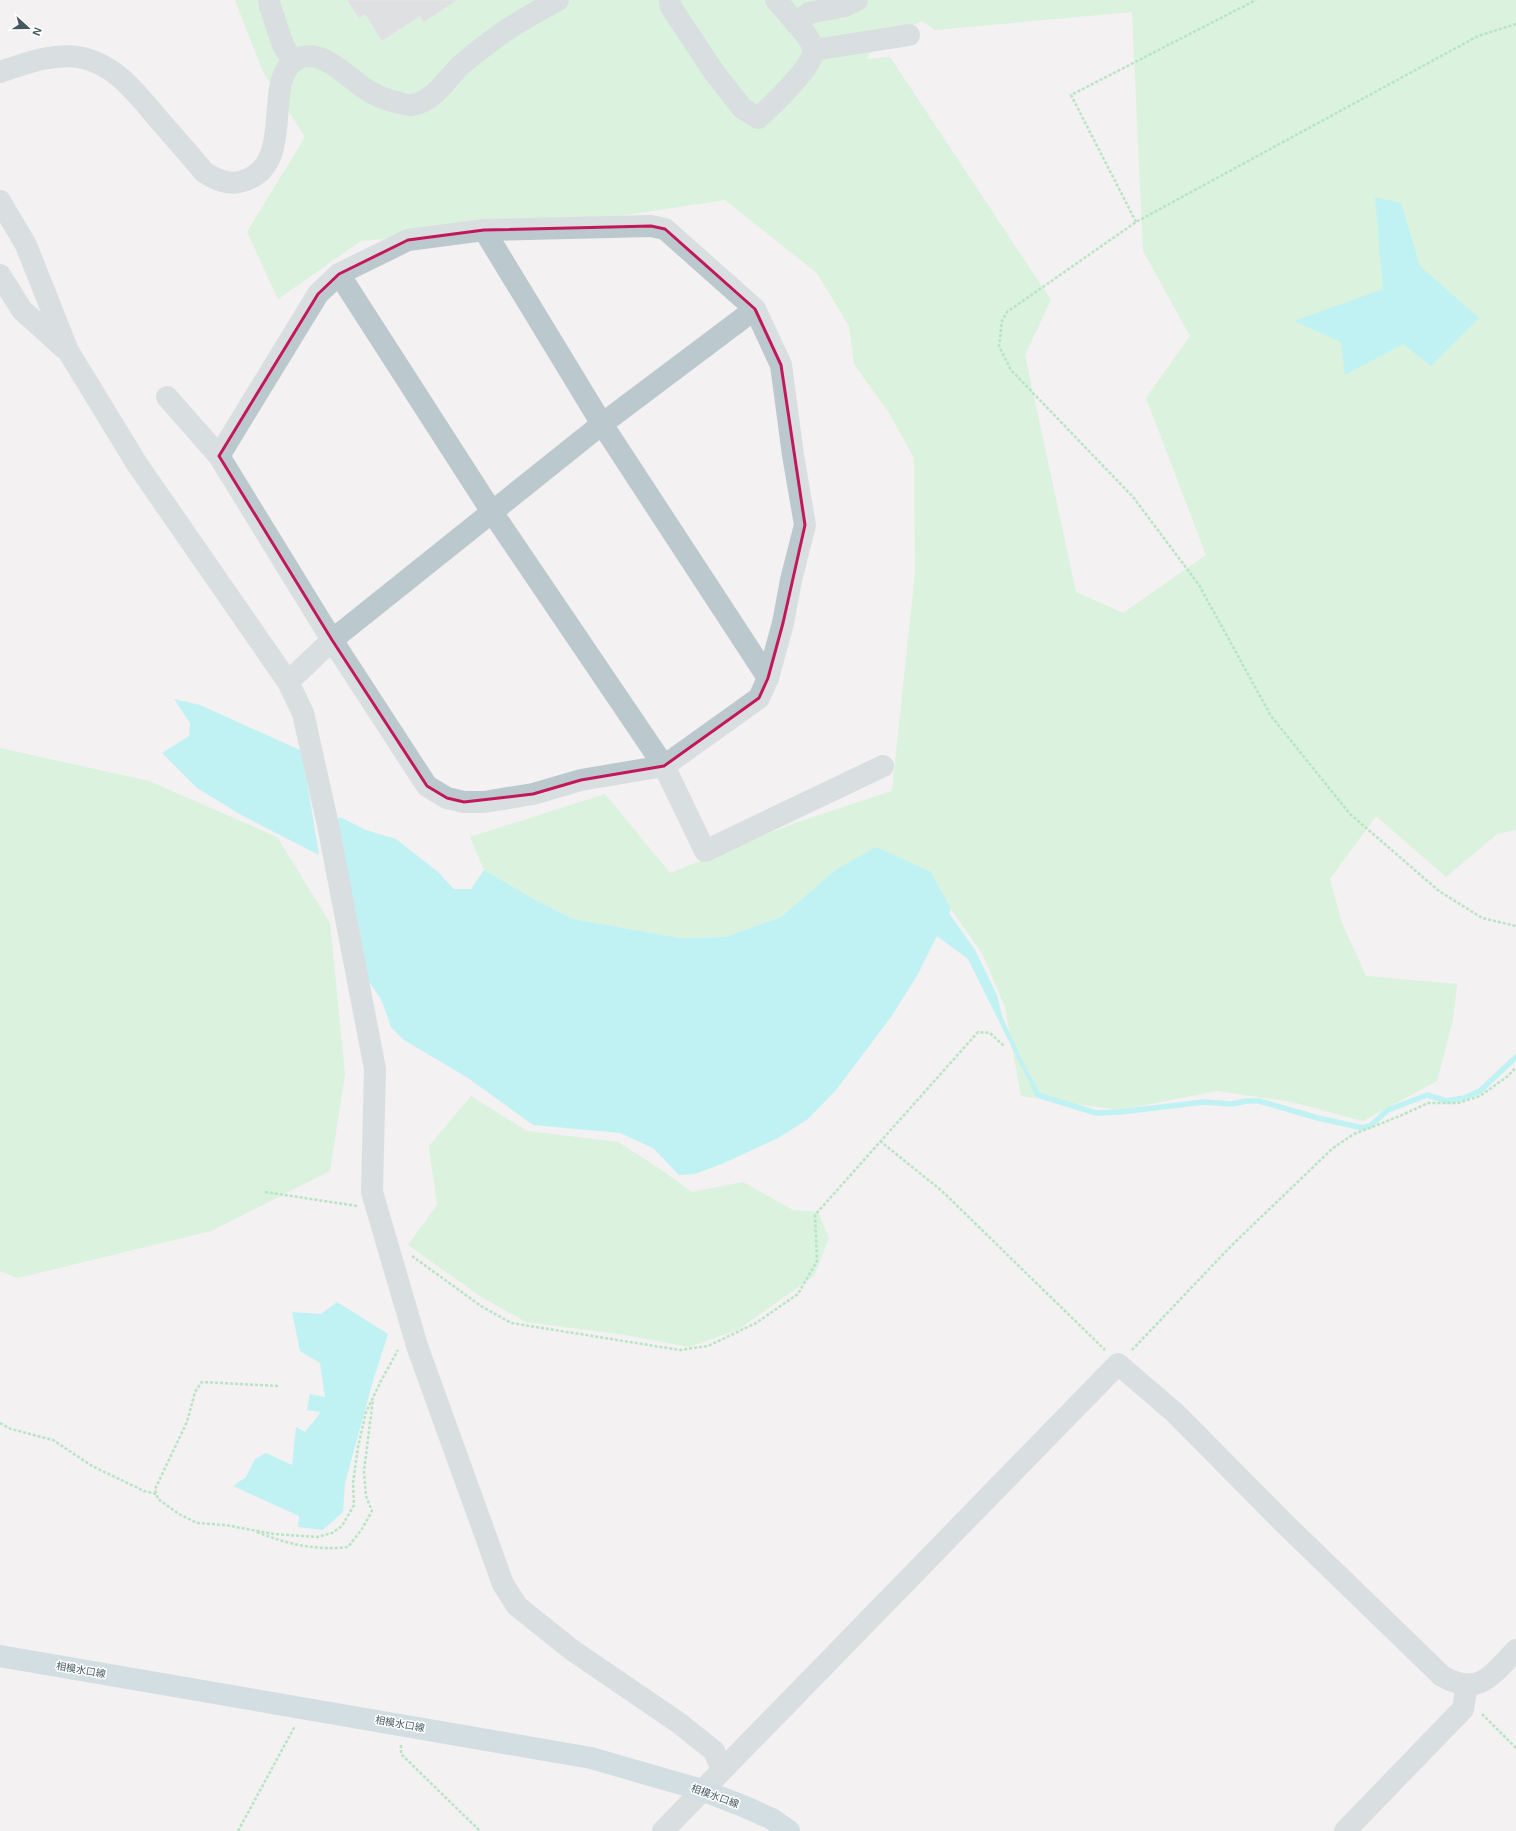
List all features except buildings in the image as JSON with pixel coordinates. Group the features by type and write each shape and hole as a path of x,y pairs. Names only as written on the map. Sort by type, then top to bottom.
{"main road":[{"name":"相模水口線","path":"0,1656 402,1724 591,1758 702,1790 772,1819 788,1831"}],"street":[{"path":"269,0 283,45 293,62"},
{"path":"0,72 35,61 59,57 78,57 107,67 131,86 204,172 214,179 236,183 249,180 268,163 273,148 276,131 280,85 286,70 293,62 305,57 317,58 329,62 365,89 388,100 411,105 432,97 461,66 502,33 558,0"},
{"path":"670,0 671,8 714,72 742,108 758,118 775,103 812,60 814,50 796,22 776,0"},
{"path":"796,22 809,13 845,6 857,0"},
{"path":"814,50 909,35"},
{"path":"0,201 26,245 68,351 137,464 288,682 303,713 328,825 374,1069 372,1192 417,1346 503,1584 517,1606 572,1650 679,1723 714,1750 722,1770"},
{"path":"167,396 219,456 332,640 428,786 447,798 464,802 484,802 533,794 581,780 664,766 759,698 768,678 783,623 791,580 805,525 793,455 781,365 756,309 673,234 665,229 651,226 484,230 408,240 340,274 318,294 219,456"},
{"path":"484,230 602,424 768,678"},
{"path":"340,274 492,512 664,766 705,851 883,766"},
{"path":"0,275 22,310 68,351"},
{"path":"288,682 332,640 602,424 756,309"},
{"path":"663,1831 1118,1364 1174,1412 1442,1676 1455,1683 1467,1685 1478,1683 1488,1678 1516,1650"},
{"path":"1345,1831 1463,1709 1467,1685"}],"path":[{"path":"1136,222 1071,95 1256,0"},
{"path":"1516,24 1478,36 1136,222 1007,312 1002,322 999,346 1012,370 1133,497 1199,585 1270,716 1350,814 1439,891 1482,918 1516,926"},
{"path":"388,1248 410,1254 481,1306 511,1323 680,1350 708,1346 756,1323 798,1294 818,1261 815,1215 978,1032 990,1033 1004,1046"},
{"path":"880,1141 942,1191 1118,1364 1231,1246 1333,1148 1354,1134 1428,1103 1458,1103 1480,1096 1508,1076 1516,1068"},
{"path":"265,1192 377,1210"},
{"path":"278,1386 202,1382 195,1392 187,1422 155,1489 158,1499 179,1514 197,1523 225,1525 253,1530 317,1537 332,1533 342,1526 354,1505 353,1483 358,1447 366,1412 410,1325"},
{"path":"253,1530 278,1540 302,1546 333,1549 348,1547 362,1529 372,1511 366,1496 364,1471 373,1397"},
{"path":"0,1423 10,1429 53,1440 92,1466 144,1491 157,1494"},
{"path":"238,1831 304,1708"},
{"path":"1480,1712 1516,1748"},
{"path":"402,1724 401,1754 480,1831"}],"highlighted area":[{"path":"651,226 665,229 755,309 781,365 805,525 783,623 768,678 759,698 664,766 581,780 533,794 464,802 447,798 427,786 332,640 219,456 318,294 339,274 408,240 484,230"}],"green space":[{"path":"235,0 1516,0 1516,830 1497,834 1446,877 1376,816 1330,879 1342,923 1366,976 1457,984 1453,1020 1437,1081 1363,1121 1292,1102 1217,1091 1120,1110 1021,1096 1005,1007 983,955 951,909 931,872 834,871 781,917 725,937 680,938 573,919 534,899 484,870 470,837 605,794 670,873 795,823 892,791 915,573 914,458 889,413 854,364 849,326 817,273 725,200 612,217 361,241 278,299 247,232 305,137 263,72","holes":["1132,12 1143,251 1190,336 1146,398 1206,555 1123,613 1076,592 1025,355 1051,300 890,57 866,59 880,41 922,21 935,30"]},
{"path":"0,748 149,781 277,837 330,923 345,1074 330,1171 211,1231 18,1278 0,1271"},
{"path":"471,1096 527,1131 618,1142 692,1192 743,1182 793,1210 818,1212 829,1238 814,1276 739,1329 689,1347 626,1335 526,1322 480,1296 408,1245 437,1205 429,1146"}],"water":[{"path":"1375,197 1401,203 1420,266 1479,318 1431,366 1403,344 1345,375 1341,342 1294,321 1383,289"},
{"path":"174,699 200,705 302,751 319,855 243,816 197,788 162,753 189,736 190,723"},
{"path":"340,817 366,830 396,839 438,872 454,889 471,889 484,870 534,899 573,919 680,938 725,937 781,917 834,871 876,847 931,872 951,909 949,913 975,950 997,995 1002,1016 1025,1066 1040,1093 1036,1096 968,959 937,936 918,974 891,1017 836,1090 808,1119 778,1138 724,1163 695,1174 679,1175 653,1148 620,1133 533,1125 468,1078 404,1040 391,1027 381,999 360,969 333,825"},
{"path":"337,1302 388,1334 373,1381 345,1483 343,1512 323,1530 298,1527 299,1516 233,1486 246,1477 255,1459 266,1453 292,1465 296,1427 305,1432 321,1412 307,1410 310,1394 325,1397 320,1363 300,1351 292,1312 321,1314"}],"waterway":[{"path":"1035,1089 1038,1095 1096,1113 1120,1112 1204,1102 1232,1104 1247,1101 1259,1101 1318,1118 1363,1128 1371,1125 1388,1110 1427,1095 1447,1101 1464,1098 1480,1091 1516,1057"}]}
